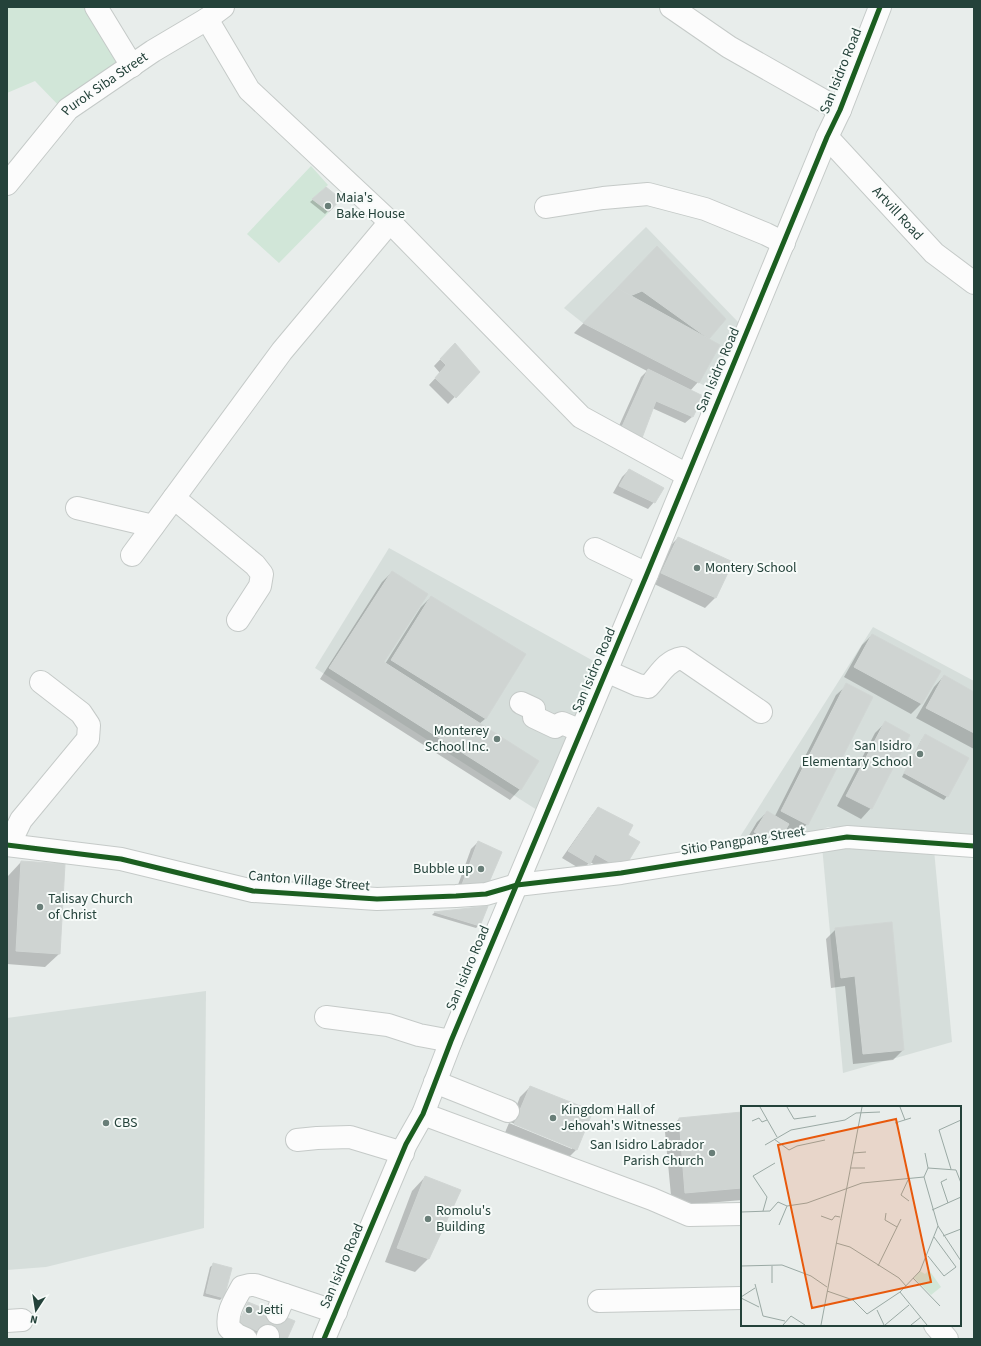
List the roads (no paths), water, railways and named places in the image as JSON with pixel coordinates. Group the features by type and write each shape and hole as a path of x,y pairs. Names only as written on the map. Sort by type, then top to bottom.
{"street":[{"path":"96,7 132,66"},
{"path":"671,7 729,47 840,110"},
{"name":"San Isidro Road","path":"324,1339 403,1153 423,1114 451,1041 517,885 571,727 606,670 827,137 840,110 880,7"},
{"path":"215,13 249,90 390,222 581,417 687,475"},
{"name":"Purok Siba Street","path":"7,184 68,109 153,51 215,13"},
{"name":"Artvill Road","path":"827,137 934,254 974,283"},
{"path":"546,206 603,198 648,194 705,209 784,243"},
{"path":"132,555 282,351 390,222"},
{"path":"174,498 255,564 262,574 260,586 238,620"},
{"path":"78,508 153,526"},
{"path":"595,549 647,574"},
{"path":"606,670 638,685 648,687 663,668 674,659 682,658 761,712"},
{"path":"8,845 21,820 88,739 89,725 80,713 41,682"},
{"path":"527,706 541,704 558,712 571,727"},
{"name":"Sitio Pangpang Street","path":"517,885 621,873 848,837 974,846"},
{"name":"Canton Village Street","path":"8,845 120,859 253,891 377,899 486,894 517,885"},
{"path":"326,1016 388,1025 419,1035 451,1041"},
{"path":"435,1082 508,1111"},
{"path":"423,1114 652,1199 689,1215 741,1214"},
{"path":"298,1140 350,1137 403,1153"},
{"path":"246,1339 237,1335 229,1328 228,1323 230,1309 242,1287 255,1285 281,1304 336,1312"},
{"path":"599,1301 741,1298"},
{"path":"935,1326 947,1339"}],"place":[{"name":"Maia's Bake House","path":"328,206"},
{"name":"Montery School","path":"697,568"},
{"name":"Monterey School Inc.","path":"497,739"},
{"name":"San Isidro Elementary School","path":"920,754"},
{"name":"Bubble up","path":"481,869"},
{"name":"Talisay Church of Christ","path":"40,907"},
{"name":"Kingdom Hall of Jehovah's Witnesses","path":"553,1118"},
{"name":"CBS","path":"106,1123"},
{"name":"San Isidro Labrador Parish Church","path":"712,1153"},
{"name":"Romolu's Building","path":"428,1219"},
{"name":"Jetti","path":"249,1310"}]}
